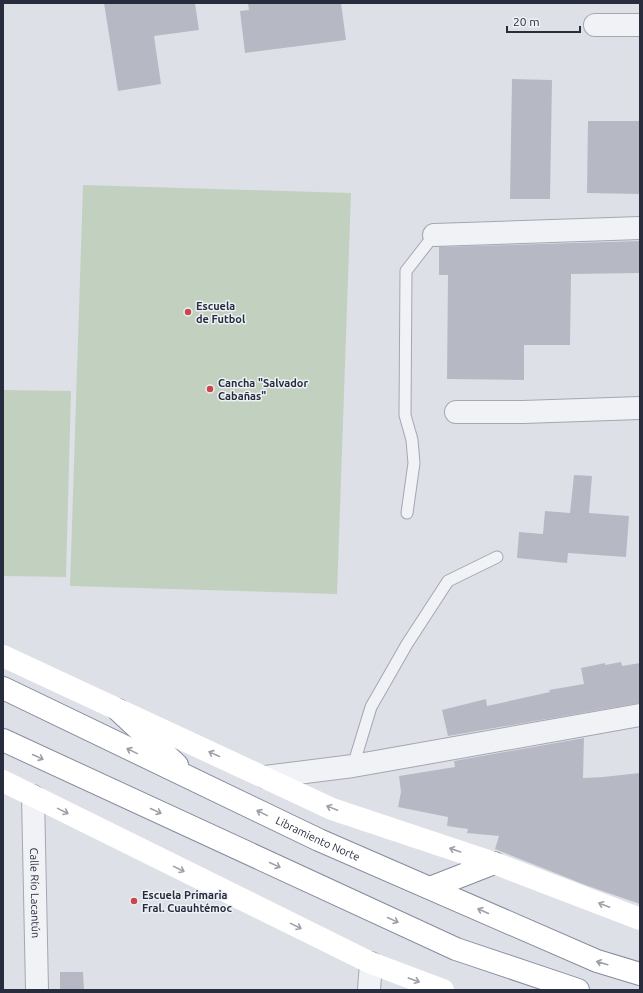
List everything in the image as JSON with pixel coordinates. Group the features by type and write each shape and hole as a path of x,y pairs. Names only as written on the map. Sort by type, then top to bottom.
{"main road":[{"path":"3,656 332,809 494,863 640,919"},
{"name":"Libramiento Norte","path":"3,688 319,840 597,961 640,974"},
{"path":"118,710 193,780"},
{"path":"3,740 456,948 578,990"},
{"path":"3,781 371,963 443,990"},
{"path":"430,888 494,863"}],"street":[{"path":"595,25 640,25"},
{"path":"434,235 640,228"},
{"path":"456,412 523,412 640,408"},
{"path":"265,777 354,766 640,715"},
{"name":"Calle Río Lacantún","path":"33,796 37,990"},
{"path":"369,990 371,963"}],"lane":[{"path":"407,513 414,464 412,440 404,414 406,271 434,235"},
{"path":"354,766 371,707 407,644 448,581 497,557"}],"green space":[{"name":"Cancha \"Salvador Cabañas\"","path":"83,185 351,193 337,594 70,586"},
{"path":"3,390 71,391 66,577 3,576"}],"building":[{"path":"104,3 195,3 199,30 154,36 161,84 118,91"},
{"path":"248,3 341,3 346,40 245,53 240,11 249,10"},
{"path":"512,79 552,80 550,199 510,199"},
{"path":"588,121 640,121 640,194 587,193"},
{"path":"640,241 640,273 571,274 570,345 524,345 524,380 447,379 448,275 439,275 439,247"},
{"path":"574,475 592,476 589,513 629,516 626,557 568,553 567,563 517,558 519,532 543,534 545,511 570,513"},
{"path":"621,662 622,666 640,663 640,703 448,736 442,710 486,699 487,706 550,692 549,690 584,684 581,668 605,663 605,665"},
{"path":"584,738 583,778 640,773 640,904 588,886 495,849 499,836 467,833 468,829 447,826 448,817 398,807 401,792 399,776 455,767 454,761"},
{"path":"60,972 83,972 84,990 60,990"}],"place":[{"name":"Escuela de Futbol","path":"188,312"},
{"name":"Cancha \"Salvador Cabañas\"","path":"210,389"},
{"name":"Escuela Primaria Fral. Cuauhtémoc","path":"134,901"}]}
